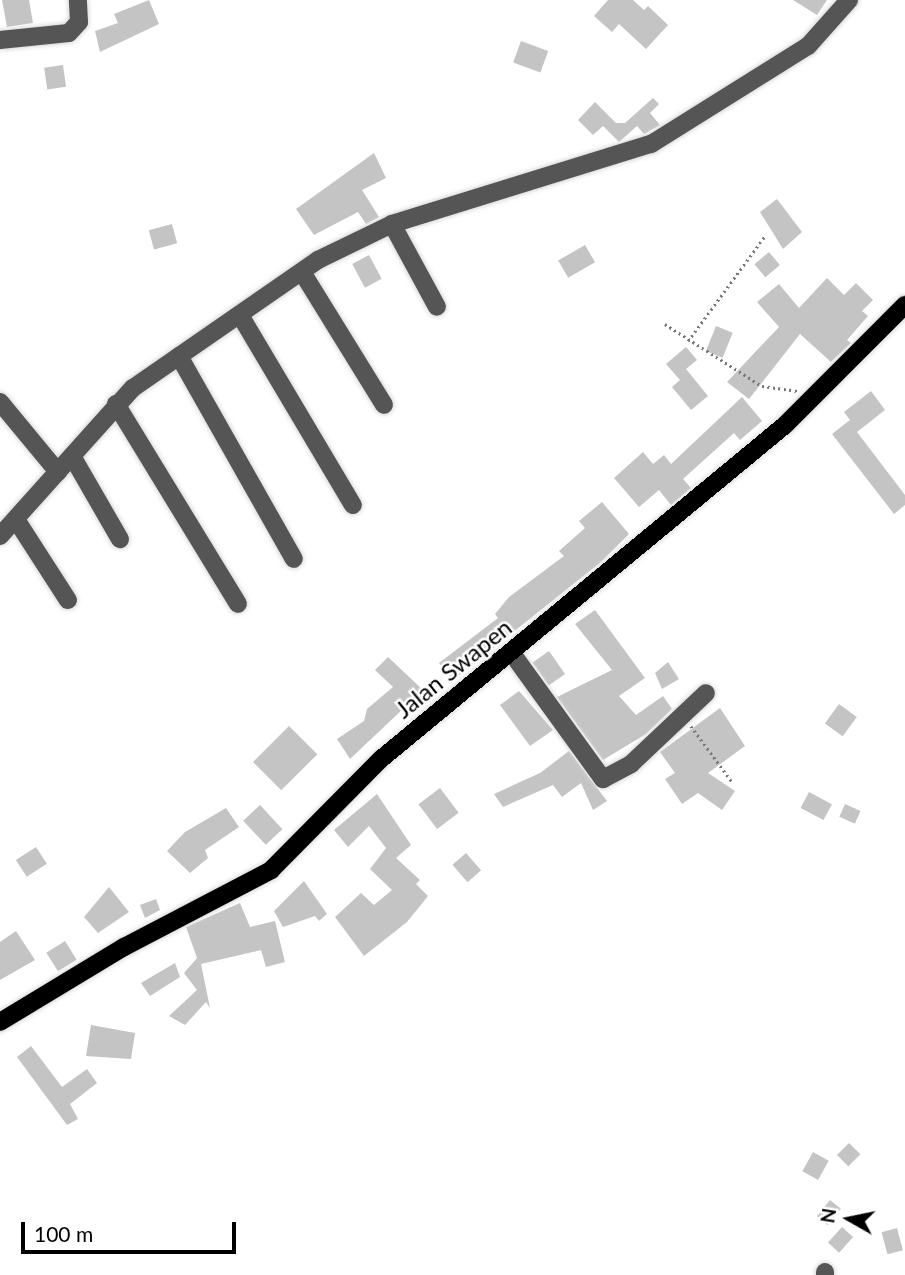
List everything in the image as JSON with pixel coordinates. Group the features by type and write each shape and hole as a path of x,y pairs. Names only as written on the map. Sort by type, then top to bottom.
{"main road":[{"name":"Jalan Swapen","path":"0,1022 124,947 271,870 381,759 822,391 905,305"}],"street":[{"path":"0,40 69,33 79,22 78,0"},
{"path":"0,536 17,521 116,404 178,356 302,272 392,224 651,144 808,46 849,0"},
{"path":"392,224 437,307"},
{"path":"302,272 384,405"},
{"path":"240,315 353,505"},
{"path":"178,356 294,559"},
{"path":"0,402 58,472"},
{"path":"116,404 238,604"},
{"path":"72,456 120,539"},
{"path":"17,521 68,600"},
{"path":"512,652 603,779 631,764 706,693"}],"path":[{"path":"688,341 764,237"},
{"path":"665,324 688,341 774,391 822,391"},
{"path":"682,716 733,783"}],"building":[{"path":"2,0 29,0 33,23 7,27"},
{"path":"149,0 159,24 100,52 95,31 118,23 114,14"},
{"path":"608,0 633,0 644,10 648,6 668,25 646,49 619,24 612,32 594,16"},
{"path":"793,0 827,0 817,15"},
{"path":"521,41 548,51 540,73 513,63"},
{"path":"63,65 66,87 47,89 44,68"},
{"path":"653,98 659,104 650,113 660,125 644,134 637,126 619,142 603,126 593,135 578,120 595,102 616,123 625,123"},
{"path":"374,153 386,178 362,190 379,217 366,224 358,212 314,235 296,209"},
{"path":"777,199 802,232 783,249 760,212"},
{"path":"172,224 177,243 154,250 149,230"},
{"path":"585,245 595,262 568,278 558,260"},
{"path":"769,252 780,265 765,277 754,264"},
{"path":"369,255 382,279 365,288 352,264"},
{"path":"827,278 844,295 856,283 873,300 862,311 868,316 847,340 851,343 831,362 800,334 749,399 727,382 779,327 757,302 779,284 799,308"},
{"path":"716,326 733,333 723,358 706,351"},
{"path":"686,347 697,360 686,369 708,396 691,410 672,387 680,380 666,364"},
{"path":"871,391 885,410 857,432 905,495 905,505 894,514 832,434 850,420 844,412"},
{"path":"742,397 762,421 740,440 734,433 683,479 691,488 671,505 659,490 639,507 614,478 643,452 653,464 664,455 671,464"},
{"path":"602,502 629,534 601,562 453,680 439,663 498,618 495,614 509,597 564,556 559,551 585,528 579,521"},
{"path":"595,610 645,678 619,696 636,715 663,696 672,709 646,734 603,760 557,697 612,670 575,624"},
{"path":"549,651 565,674 549,685 533,662"},
{"path":"388,657 423,690 350,759 337,739 364,721 367,709 393,687 375,670"},
{"path":"668,662 679,679 662,689 655,673"},
{"path":"519,691 553,730 530,746 500,705"},
{"path":"839,704 857,717 843,736 825,723"},
{"path":"720,708 745,746 708,773 735,791 722,810 698,793 682,804 665,779 675,773 660,752"},
{"path":"289,726 317,754 281,790 253,762"},
{"path":"569,751 607,801 593,810 581,783 562,797 553,785 503,807 494,794 540,773"},
{"path":"440,788 459,813 437,829 418,804"},
{"path":"809,792 832,804 824,820 801,808"},
{"path":"377,794 411,845 396,858 420,880 416,884 428,896 407,922 364,956 335,917 361,893 374,905 392,890 370,869 386,848 369,826 348,847 334,830"},
{"path":"845,804 861,811 855,824 839,817"},
{"path":"260,805 283,829 266,845 243,821"},
{"path":"226,808 239,827 205,850 208,858 190,873 167,851 185,832"},
{"path":"36,847 47,864 27,877 16,860"},
{"path":"466,853 481,870 468,882 452,865"},
{"path":"304,881 327,914 319,921 315,916 283,927 274,911"},
{"path":"109,887 129,912 98,933 84,917"},
{"path":"156,899 160,910 145,918 140,905"},
{"path":"240,903 250,927 275,921 285,962 266,967 261,950 201,964 210,1008 206,1002 185,1025 169,1016 197,990 184,973 197,958 186,927"},
{"path":"16,931 35,960 0,980 0,942"},
{"path":"65,941 77,960 58,971 46,953"},
{"path":"175,963 180,977 150,996 141,983"},
{"path":"91,1025 135,1033 131,1059 86,1056"},
{"path":"31,1046 62,1087 87,1069 97,1083 70,1104 78,1119 67,1125 17,1057"},
{"path":"849,1143 860,1154 848,1166 837,1155"},
{"path":"813,1152 829,1161 818,1180 802,1171"},
{"path":"830,1200 841,1209 828,1225 817,1216"},
{"path":"842,1227 853,1237 839,1253 828,1243"},
{"path":"897,1228 903,1250 887,1254 882,1232"}]}
